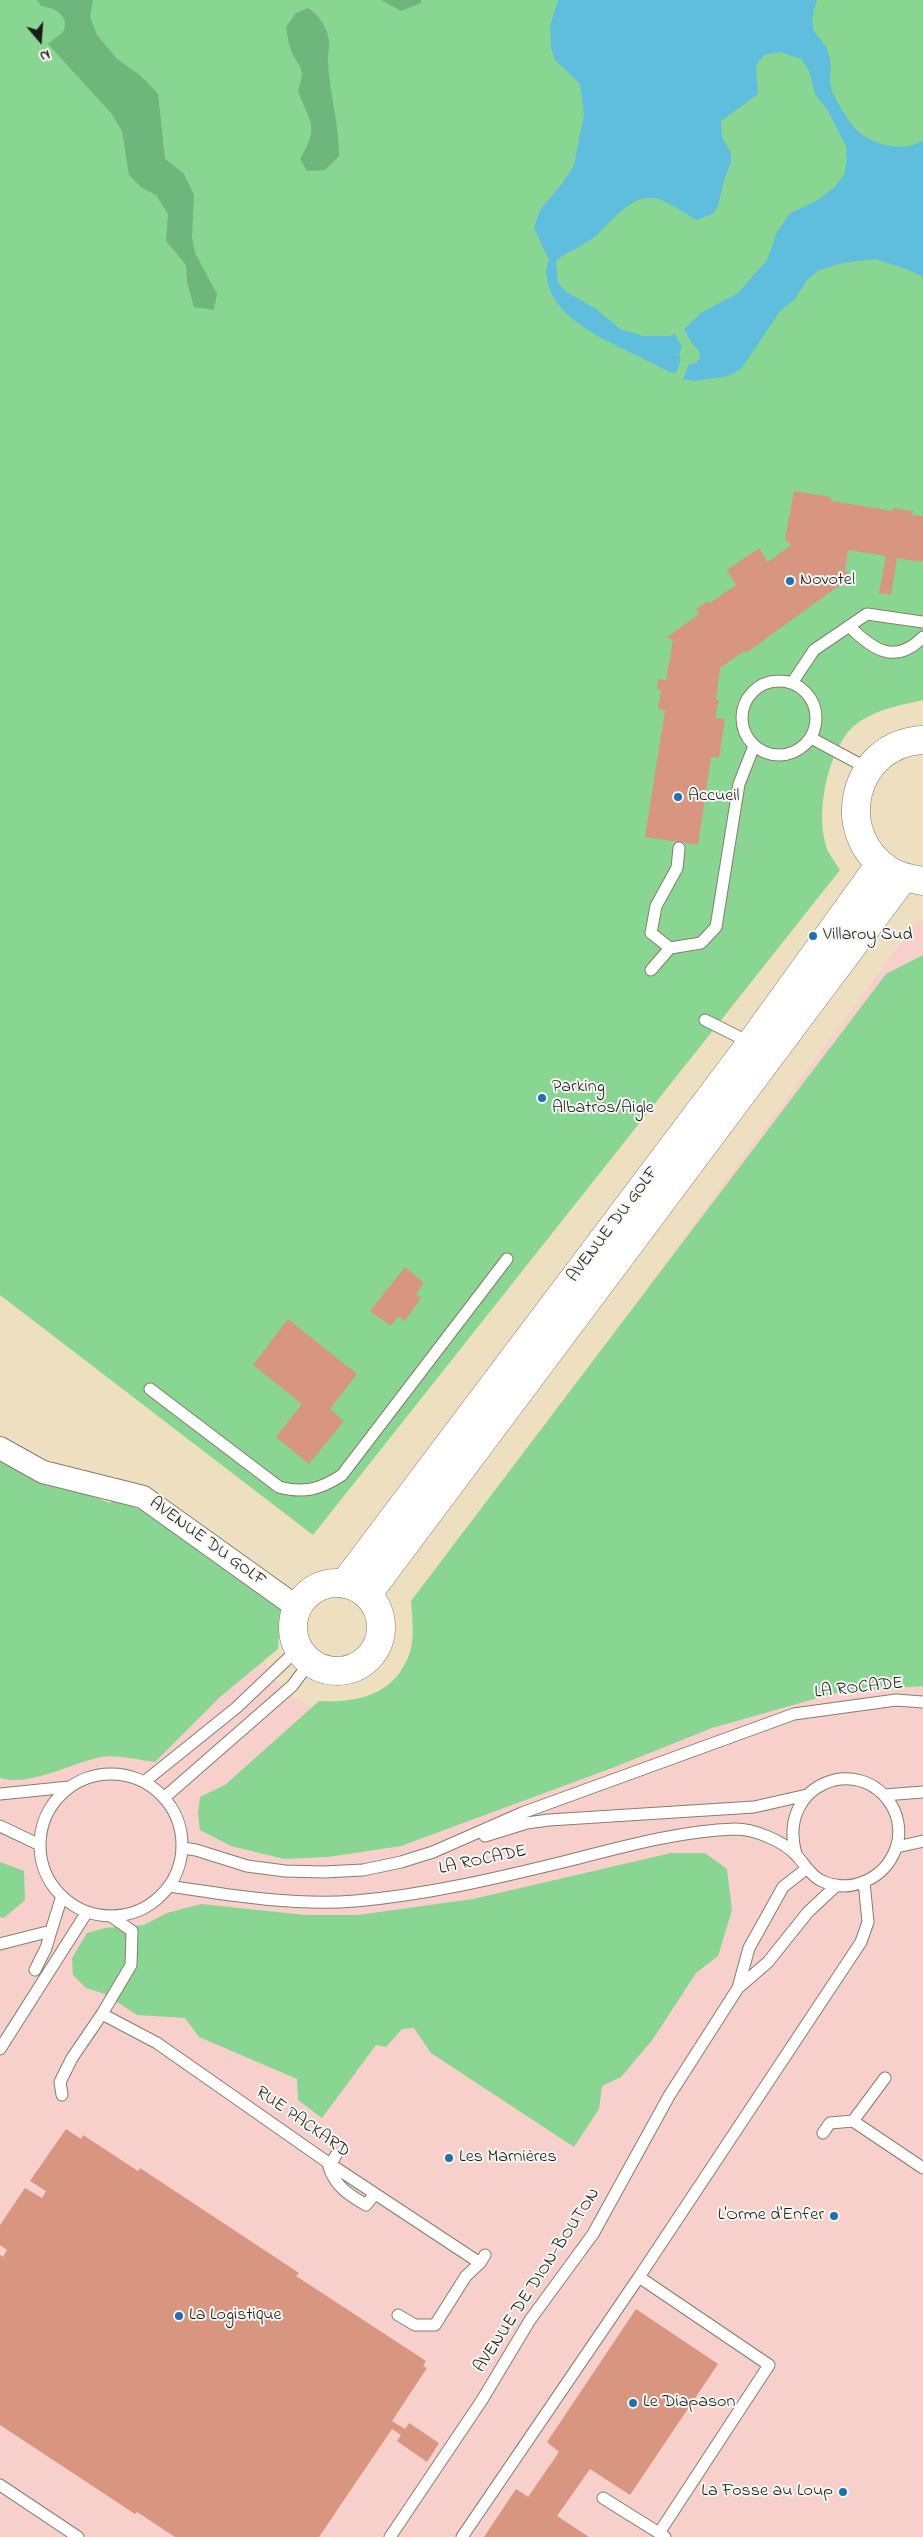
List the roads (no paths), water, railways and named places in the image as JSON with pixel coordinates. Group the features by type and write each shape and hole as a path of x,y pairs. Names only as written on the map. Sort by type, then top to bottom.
{"street":[{"name":"AVENUE DU GOLF","path":"356,1589 913,879 880,864 866,847 857,827 855,806 860,784 867,768 889,749 912,740 923,740"},
{"name":"AVENUE DU GOLF","path":"356,1589 880,864"},
{"name":"AVENUE DU GOLF","path":"0,1448 43,1472 144,1497 298,1608"},
{"path":"325,1585 356,1589 377,1607 381,1622 377,1647 368,1659 355,1667 340,1671 325,1670 304,1655 294,1638 293,1622 298,1608 307,1595 325,1585"}],"lane":[{"path":"792,683 814,650 868,614 923,622"},
{"path":"849,626 867,645 887,653 904,651 923,637"},
{"path":"771,681 792,683 809,696 816,716 810,738 794,752 773,755 754,746 742,729 742,708 753,690 771,681"},
{"path":"810,738 867,768"},
{"path":"651,970 670,948 701,943 716,928 739,784 754,746"},
{"path":"670,948 651,933 656,906 676,868 679,848"},
{"path":"705,1020 751,1043"},
{"path":"150,1389 279,1487 302,1491 327,1485 342,1475 507,1259"},
{"path":"144,1782 304,1655"},
{"path":"165,1798 292,1686 304,1655"},
{"name":"LA ROCADE","path":"433,1852 522,1813 794,1714 896,1700 923,1702"},
{"path":"0,1794 69,1788 98,1775 122,1775 144,1782 165,1798 175,1813 181,1830 182,1848 179,1868 170,1886 156,1900 139,1911 111,1916 87,1912 62,1896 50,1881 42,1864 40,1844 43,1823 54,1803 69,1788"},
{"path":"837,1780 862,1782 884,1795 892,1806 897,1819 899,1833 897,1847 890,1862 878,1874 864,1882 837,1886 820,1880 806,1869 796,1854 792,1839 792,1823 798,1808 807,1795 821,1785 837,1780"},
{"path":"884,1795 923,1792"},
{"name":"LA ROCADE","path":"182,1848 196,1850 247,1866 285,1871 363,1870 400,1862 527,1823 754,1807 807,1795"},
{"path":"0,1826 40,1844"},
{"name":"LA ROCADE","path":"170,1886 291,1901 356,1901 455,1885 663,1838 742,1829 763,1834 796,1854"},
{"path":"897,1847 923,1841"},
{"name":"AVENUE DE DION-BOUTON","path":"738,1988 749,1948 778,1895 784,1886 806,1869"},
{"path":"462,2537 861,1942 868,1922 864,1882"},
{"name":"AVENUE DE DION-BOUTON","path":"390,2537 482,2400 530,2320 593,2234 669,2096 738,1988 768,1962 808,1912 837,1886"},
{"path":"35,1970 46,1948 62,1896"},
{"path":"0,2049 87,1912"},
{"path":"62,2095 60,2082 72,2058 102,2014 131,1965 132,1931 111,1916"},
{"path":"3,1941 51,1931"},
{"name":"RUE PACKARD","path":"102,2014 157,2043 333,2160 375,2194 482,2259 466,2276 435,2325 415,2325 398,2315"},
{"path":"853,2121 885,2078"},
{"path":"823,2133 830,2123 853,2121 923,2168"},
{"path":"333,2160 329,2167 333,2180 348,2194 366,2207 375,2194"},
{"path":"603,2498 662,2535 769,2366 638,2277"},
{"path":"0,2485 78,2537"}],"water":[{"path":"558,0 817,0 812,23 816,34 824,43 830,59 833,94 852,125 873,141 890,146 908,146 923,140 923,277 906,269 875,259 843,263 819,270 807,280 795,299 781,310 741,369 728,376 695,381 683,379 689,364 696,363 700,358 699,350 692,344 684,329 701,313 738,293 767,260 777,232 790,213 816,201 835,187 844,175 847,161 846,146 828,111 815,94 809,71 801,59 780,52 764,55 756,66 758,94 721,121 722,137 731,153 731,162 724,180 718,206 713,214 696,220 659,199 640,199 624,209 596,236 556,261 558,283 565,291 596,309 620,329 644,336 668,336 675,334 682,347 679,355 681,360 676,373 669,372 615,345 578,323 563,310 552,295 547,278 549,260 534,228 540,210 562,184 574,165 584,114 580,84 555,60 551,48 550,26"}],"place":[{"name":"Novotel","path":"790,581"},
{"name":"Accueil","path":"678,797"},
{"name":"Villaroy Sud","path":"813,936"},
{"name":"Parking Albatros/Aigle","path":"542,1098"},
{"name":"Les Marnières","path":"449,2158"},
{"name":"L'Orme d'Enfer","path":"834,2216"},
{"name":"La Logistique","path":"179,2316"},
{"name":"Le Diapason","path":"633,2403"},
{"name":"La Fosse au Loup","path":"843,2492"}]}
